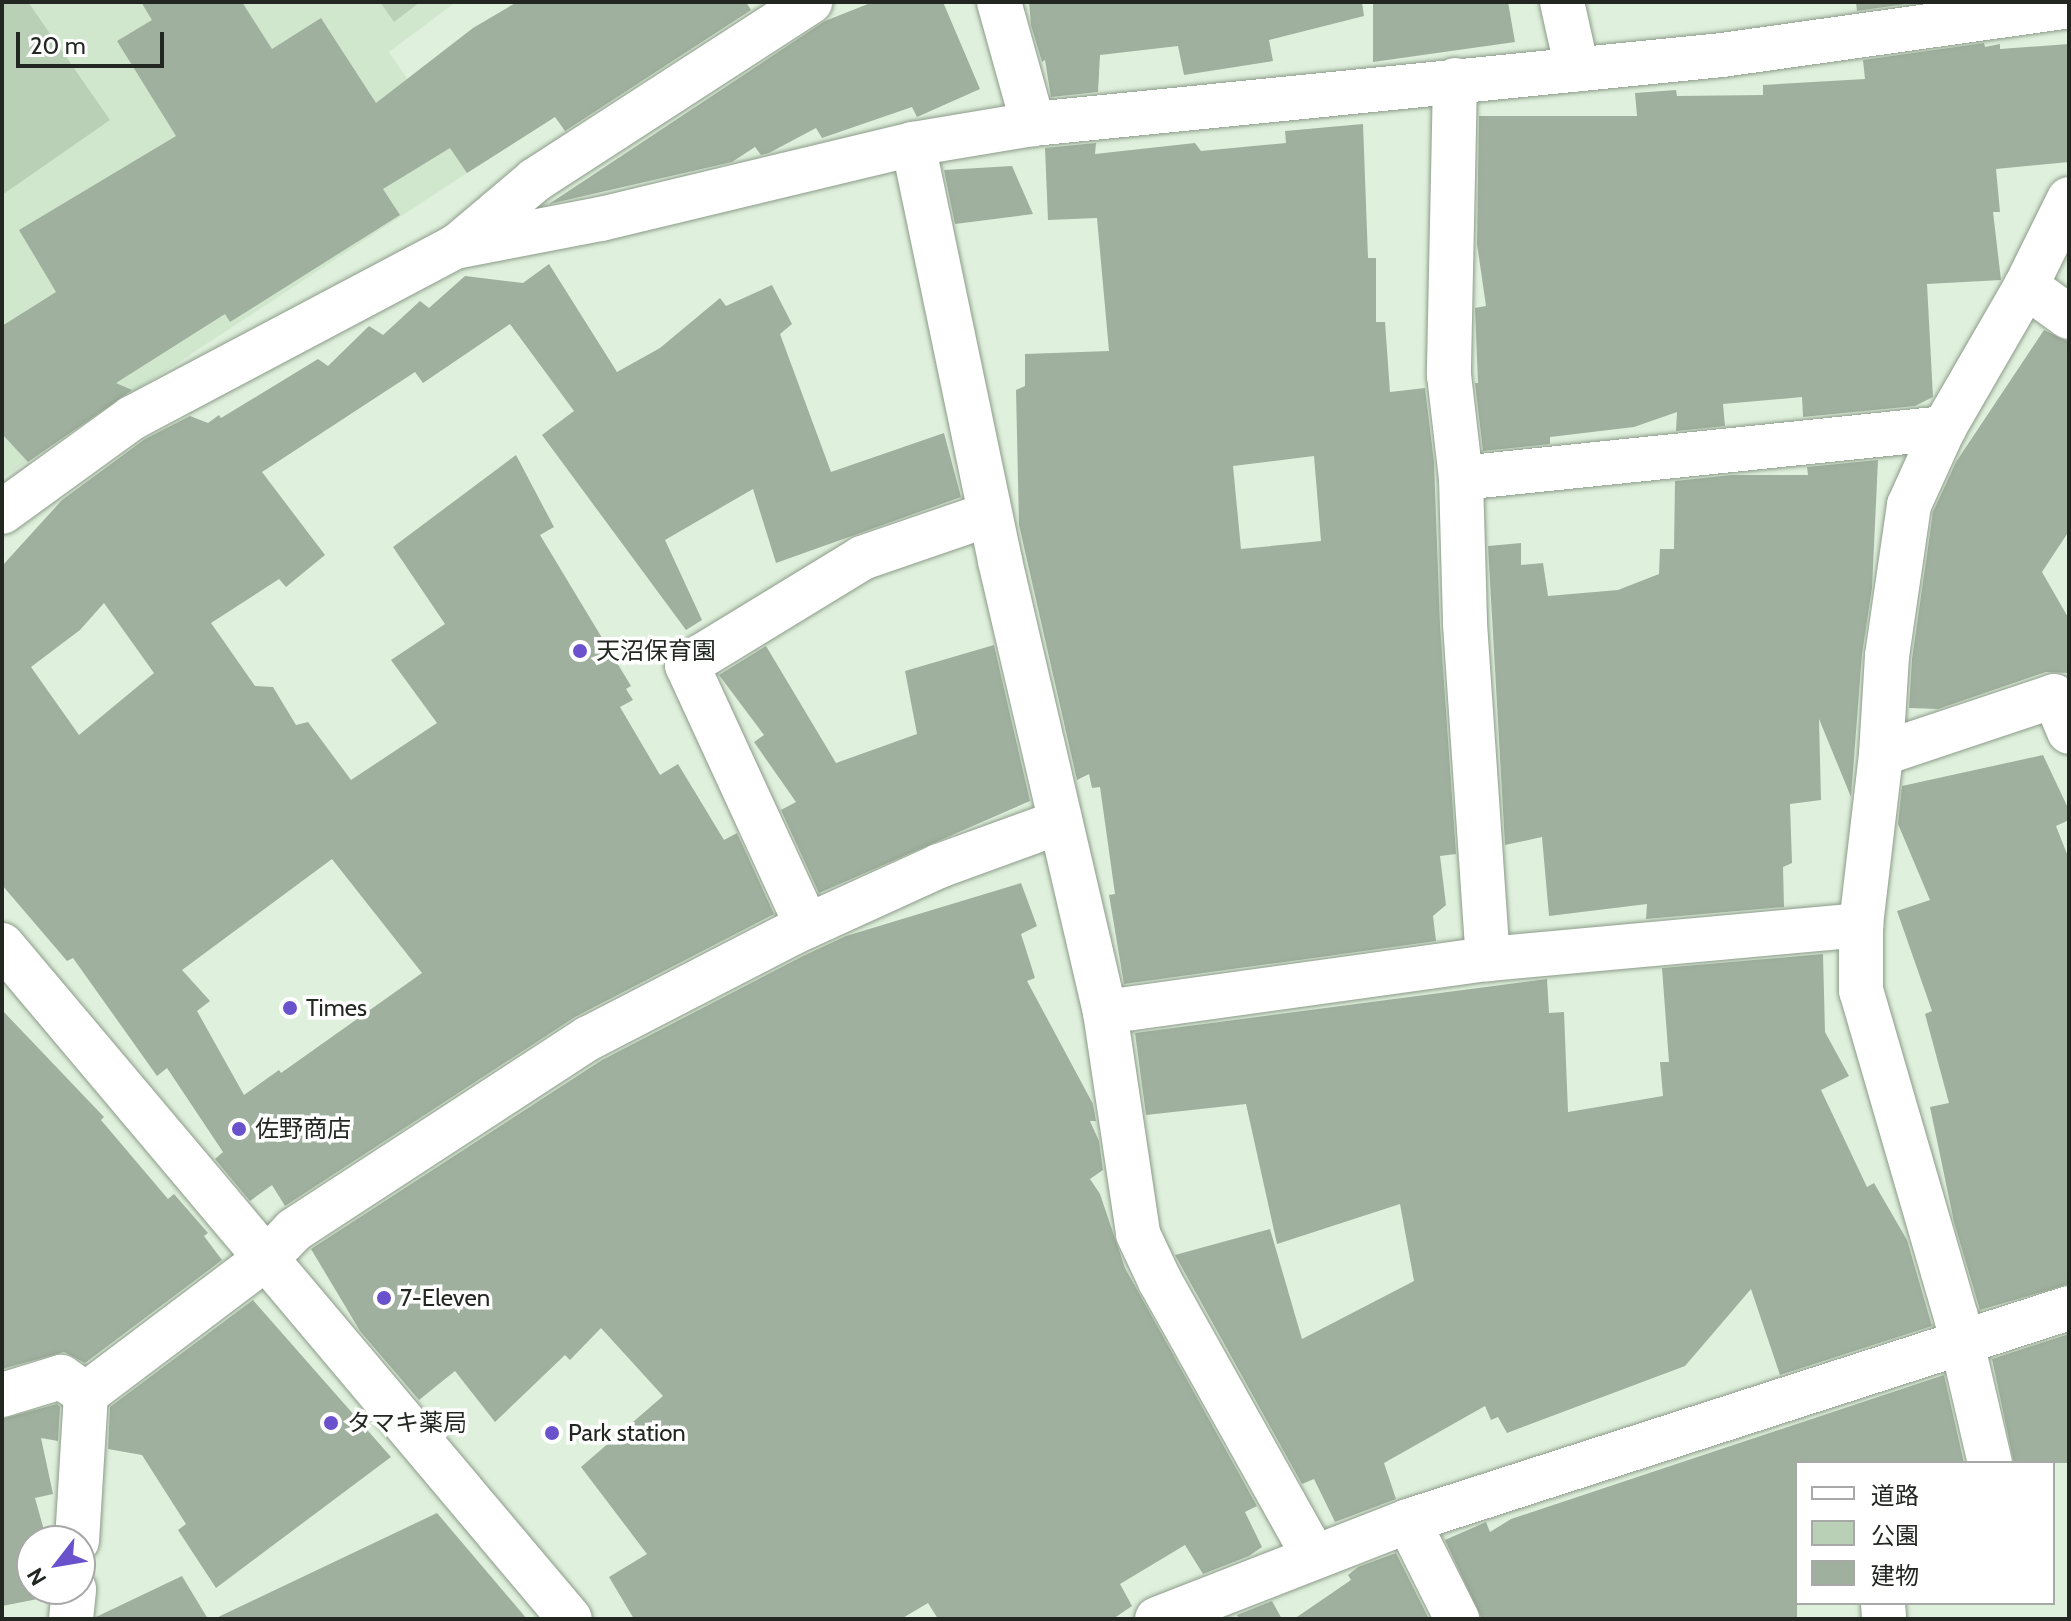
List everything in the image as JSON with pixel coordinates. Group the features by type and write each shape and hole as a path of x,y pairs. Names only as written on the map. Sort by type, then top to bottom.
{"street":[{"path":"2,512 132,418 455,247 535,180 810,2"},
{"path":"999,2 1033,124"},
{"path":"1562,2 1577,69"},
{"path":"455,247 601,219 913,144 1033,124 1722,55 2069,6"},
{"path":"1455,80 1449,375 1461,478 1465,624 1488,959"},
{"path":"913,144 990,514 1105,1012 1138,1234 1160,1281 1313,1555"},
{"path":"1990,1461 1961,1345 1861,991 1861,925 1881,754 1887,656 1909,505 1944,428 2026,286 2069,199"},
{"path":"2026,286 2069,317"},
{"path":"1461,478 1944,428"},
{"path":"807,926 687,665 862,558 990,514"},
{"path":"1881,754 2054,696 2069,732"},
{"path":"78,1525 86,1394 268,1257 294,1230 589,1038 807,926 939,866 1060,822"},
{"path":"1105,1012 1488,959 1861,925"},
{"path":"2,945 570,1619"},
{"path":"1157,1619 1313,1555 1408,1521 2069,1308"},
{"path":"2,1395 61,1377 86,1394"},
{"path":"1408,1521 1457,1619"}],"shaded area":[{"path":"2,2 456,2 389,52 470,171 2,478"}],"green space":[{"path":"2,2 28,2 110,120 2,195"},
{"path":"380,2 420,2 394,22"}],"building":[{"path":"141,2 242,2 272,49 321,18 376,103 473,28 517,2 746,2 751,10 565,131 555,117 467,173 450,148 383,189 400,215 230,322 225,314 116,383 132,390 28,462 2,434 2,326 56,292 19,230 176,136 117,41 152,20"},
{"path":"873,2 943,2 980,89 917,117 912,107 822,138 816,128 769,153 761,155 755,147 732,162 549,204 825,21"},
{"path":"1029,2 1362,2 1364,16 1269,40 1273,61 1184,75 1178,46 1100,55 1098,92 1051,97 1045,60 1042,62 1031,25"},
{"path":"1373,2 1508,2 1515,42 1373,62"},
{"path":"1856,2 1919,2 1857,11"},
{"path":"1984,43 1985,47 2000,44 2000,49 2069,44 2069,162 1996,169 2000,212 1993,212 2001,280 1927,284 1933,397 1915,406 1803,417 1802,397 1723,404 1725,426 1676,431 1677,412 1634,427 1550,437 1550,444 1483,451 1475,383 1478,383 1475,308 1486,306 1477,244 1479,116 1637,116 1635,93 1676,90 1677,96 1763,95 1763,85 1865,79 1863,60"},
{"path":"1363,124 1368,258 1376,258 1376,322 1385,322 1390,392 1425,388 1434,462 1440,625 1456,854 1440,856 1446,905 1433,916 1436,941 1124,984 1109,895 1115,894 1100,787 1092,788 1089,774 1077,780 1019,525 1016,390 1025,386 1025,354 1109,351 1097,218 1048,220 1045,148 1096,143 1095,154 1195,143 1201,151 1286,143 1285,131","holes":["1314,456 1321,541 1241,549 1233,466"]},
{"path":"1012,166 1033,214 955,224 944,170"},
{"path":"549,264 617,372 660,348 720,298 726,306 772,285 792,324 780,334 831,472 944,433 961,497 776,563 753,489 665,540 702,620 686,630 542,435 574,411 510,324 423,383 415,372 262,472 325,555 286,587 279,579 211,623 255,686 273,687 296,725 308,722 351,780 437,723 391,660 445,624 393,547 516,455 554,527 540,535 631,686 626,689 633,700 620,707 660,775 678,764 724,840 737,833 774,914 575,1017 285,1206 272,1185 250,1201 215,1159 223,1152 167,1068 157,1076 73,958 67,961 2,885 2,566 62,500 145,439 190,416 208,423 219,415 221,418 318,359 328,366 369,326 383,335 420,301 429,308 465,276 523,283","holes":["104,603 154,673 79,735 31,667 80,630","332,859 422,973 281,1073 279,1070 244,1095 197,1011 210,1001 182,970"]},
{"path":"2044,330 2069,342 2069,531 2042,572 2069,619 2069,673 2046,672 1938,709 1909,708 1912,659 1933,512 1956,462"},
{"path":"1878,460 1872,588 1862,654 1851,797 1819,719 1821,800 1790,804 1792,863 1783,867 1784,907 1646,919 1647,904 1549,916 1542,837 1505,845 1488,546 1521,543 1521,565 1543,563 1548,596 1618,590 1659,574 1660,549 1674,549 1675,481 1732,475 1808,475 1807,467"},
{"path":"994,645 1030,801 819,893 781,810 796,802 754,742 764,735 719,675 766,646 836,763 917,734 905,671"},
{"path":"2043,755 2069,810 2069,820 2056,826 2069,859 2069,1284 1980,1310 1954,1222 1930,1107 1949,1103 1925,1014 1932,1011 1897,911 1930,900 1898,824 1902,786"},
{"path":"1021,883 1037,926 1021,934 1035,978 1027,981 1093,1104 1096,1121 1090,1121 1099,1141 1103,1170 1090,1179 1100,1194 1125,1268 1257,1506 1245,1512 1262,1547 1249,1556 1203,1574 1185,1545 1120,1584 1132,1606 1113,1619 938,1619 928,1603 901,1619 634,1619 609,1577 647,1554 581,1467 663,1396 601,1328 570,1360 565,1355 495,1422 455,1371 419,1400 360,1331 311,1249 602,1060 803,956 846,936"},
{"path":"1823,954 1825,1032 1849,1076 1821,1090 1867,1187 1874,1183 1907,1240 1932,1326 1780,1375 1751,1289 1685,1366 1507,1433 1498,1417 1491,1420 1485,1406 1384,1463 1396,1499 1335,1522 1314,1479 1302,1484 1175,1255 1270,1229 1302,1339 1414,1281 1400,1204 1277,1244 1246,1104 1146,1115 1135,1033 1547,979 1549,1013 1564,1012 1568,1112 1663,1096 1660,1062 1669,1062 1662,968"},
{"path":"2,1010 104,1117 101,1120 168,1199 174,1194 208,1233 204,1236 222,1260 85,1363 64,1352 2,1369"},
{"path":"253,1300 391,1457 216,1588 178,1530 186,1524 142,1455 108,1449 110,1407"},
{"path":"2069,1334 2069,1463 2014,1461 1992,1359"},
{"path":"1944,1375 1964,1461 1795,1461 1797,1619 1482,1619 1445,1540 1486,1522 1490,1532 1511,1519"},
{"path":"57,1404 60,1407 58,1441 41,1438 53,1494 35,1498 43,1525 16,1525 16,1603 2,1606 2,1419"},
{"path":"437,1513 527,1619 214,1619"},
{"path":"1396,1553 1429,1619 1294,1619 1351,1580 1348,1575 1358,1567"},
{"path":"182,1576 208,1619 96,1619 96,1617"},
{"path":"1272,1601 1282,1619 1239,1619 1237,1615"}],"place":[{"name":"天沼保育園","path":"580,651"},
{"name":"Times","path":"290,1008"},
{"name":"佐野商店","path":"239,1129"},
{"name":"7-Eleven","path":"384,1298"},
{"name":"タマキ薬局","path":"331,1423"},
{"name":"Park station","path":"552,1433"}]}
